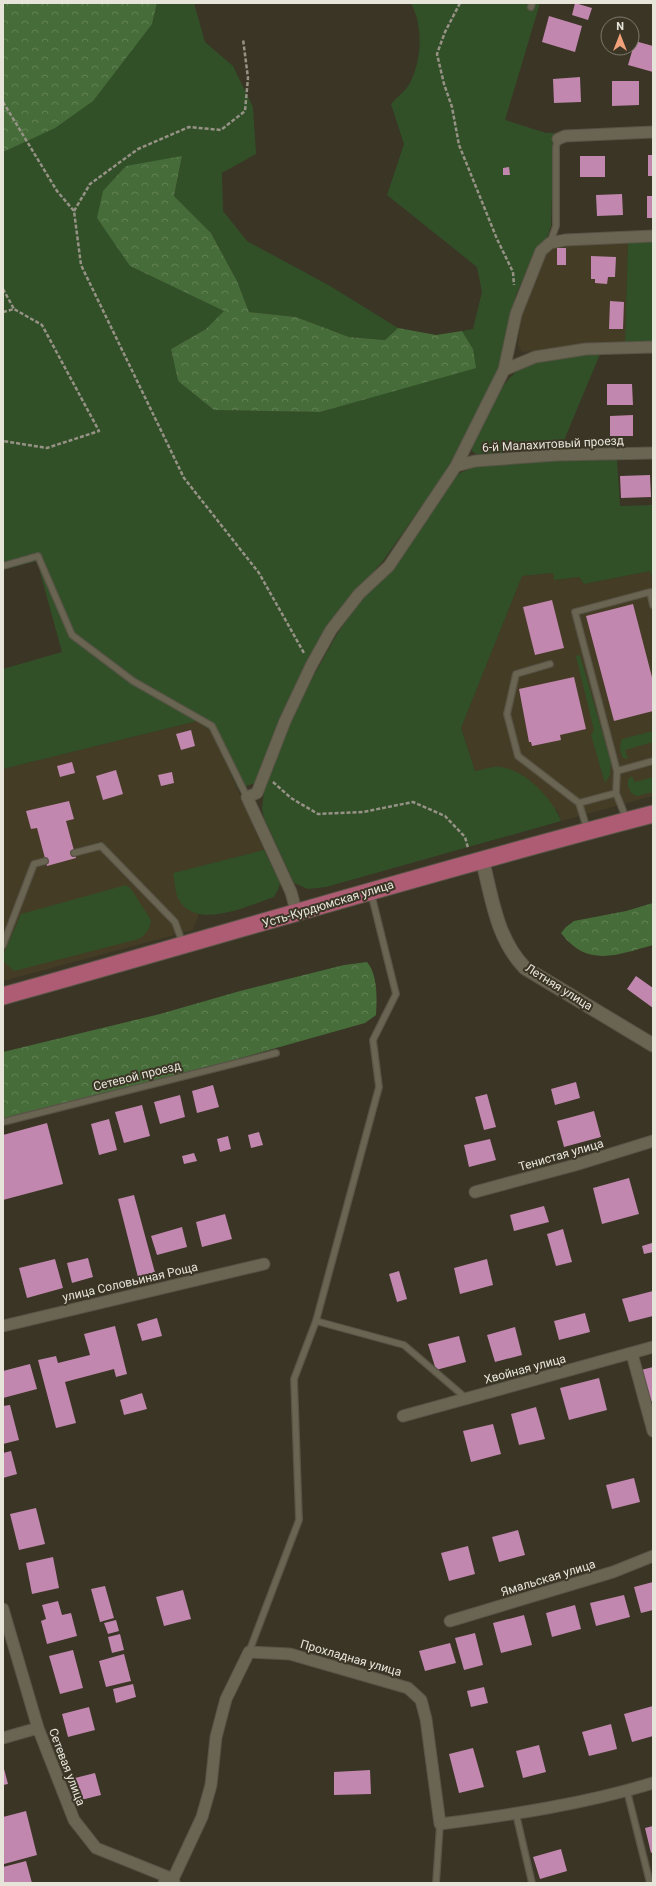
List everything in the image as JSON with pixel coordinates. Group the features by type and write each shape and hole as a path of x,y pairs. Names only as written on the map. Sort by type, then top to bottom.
{"main road":[{"name":"Усть-Курдюмская улица","path":"3,996 184,946 476,861 653,814"}],"street":[{"path":"558,139 565,136 653,132"},
{"path":"296,914 291,892 248,797 257,793 285,721 311,666 331,630 359,594 389,566 456,466 504,370 516,314 541,251 550,243 565,240 653,236"},
{"path":"504,370 535,357 586,349 653,347"},
{"name":"6-й Малахитовый проезд","path":"456,466 474,461 556,455 653,453"},
{"name":"Летняя улица","path":"476,861 506,945 516,959 525,968 653,1045"},
{"name":"Тенистая улица","path":"475,1192 575,1165 653,1141"},
{"name":"улица Соловьиная Роща","path":"3,1326 264,1264"},
{"name":"Хвойная улица","path":"403,1416 653,1347"},
{"path":"632,1354 653,1430"},
{"name":"Ямальская улица","path":"450,1621 613,1572 653,1556"},
{"name":"Сетевая улица","path":"3,1608 38,1728 74,1820 96,1848 171,1882"},
{"path":"171,1882 202,1817 211,1785 216,1737 226,1699 249,1652"},
{"name":"Прохладная улица","path":"249,1652 290,1654 408,1688 421,1700 426,1719 440,1824"},
{"path":"3,1738 38,1728"},
{"path":"440,1824 516,1814 627,1791 653,1782"}],"lane":[{"path":"550,243 556,226 556,147 558,139"},
{"path":"3,566 38,556 72,635 132,682 212,726 248,797"},
{"path":"627,820 616,793 617,771 575,612 650,592 653,605"},
{"path":"550,664 516,674 507,714 518,756 579,803 588,831"},
{"path":"617,771 653,761"},
{"path":"579,803 616,793"},
{"path":"74,853 101,846 176,922 184,946"},
{"path":"3,945 34,864 45,861"},
{"path":"249,1652 299,1520 294,1380 316,1320 379,1087 373,1040 396,994 371,891"},
{"name":"Сетевой проезд","path":"3,1122 276,1053"},
{"path":"316,1320 404,1345 467,1399"},
{"path":"627,1791 650,1883"},
{"path":"516,1814 532,1883"},
{"path":"436,1883 440,1824"}],"path":[{"path":"460,3 445,32 437,54 444,84 452,106 459,145 497,239 513,272 516,314"},
{"path":"74,211 90,184 138,149 189,127 221,130 245,111 248,78 243,39"},
{"path":"3,102 57,191 74,211 81,265 184,478 259,573 311,666"},
{"path":"3,289 14,309 42,325 99,431 47,448 3,441"},
{"path":"3,312 14,309"},
{"path":"264,775 291,798 318,814 363,812 413,802 445,816 465,837 476,861"}],"shaded area":[{"path":"628,243 625,343 522,352 518,345 521,317 545,256 552,247 567,245"},
{"path":"650,571 653,579 653,796 561,821 558,811 500,767 475,771 461,728 522,576 553,573 554,580 579,577 584,584"},
{"path":"197,721 212,732 264,850 174,873 189,910 199,914 193,930 3,981 3,769"}],"green space":[{"path":"3,3 157,3 152,24 93,101 55,128 3,152"},
{"path":"157,3 194,3 205,42 233,66 253,107 256,154 222,173 223,211 247,241 330,286 398,328 385,340 349,337 296,317 249,312 237,281 211,233 174,196 182,157 130,266 225,311 206,329 171,349 178,381 214,410 320,412 385,393 473,349 462,331 473,329 482,292 477,267 387,195 404,144 391,104 410,84 415,72 419,52 420,42 418,22 411,3 540,3 505,120 546,133 554,133 551,226 546,241 535,251 516,295 499,368 451,462 440,480 383,561 328,625 306,663 279,719 261,772 255,783 238,789 212,732 197,721 3,769 3,669 62,652 37,561 3,570 3,152 10,148 152,24"},
{"path":"182,156 174,196 211,233 237,281 249,312 296,317 349,337 385,340 398,328 436,335 462,331 473,349 476,368 320,412 214,410 178,381 171,349 206,329 224,311 130,266 97,218 103,191 126,166"},
{"path":"653,242 653,341 625,343 628,243"},
{"path":"600,354 560,450 476,454 472,451 472,445 492,404 511,376 527,366 547,360"},
{"path":"617,460 620,506 653,505 653,579 650,571 584,584 579,577 554,580 553,573 522,576 461,728 475,771 500,767 519,773 528,779 545,795 557,812 561,821 326,887 308,889 294,883 264,818 262,809 264,791 290,724 313,677 337,634 362,599 394,569 447,485 460,473 476,466 553,461"},
{"path":"580,655 611,763 610,775 605,783 591,735 594,730 576,656"},
{"path":"653,731 653,742 625,750 628,759 623,758 620,749 622,739"},
{"path":"632,776 635,782 653,777 653,792 637,796 631,793 628,786 628,779"},
{"path":"264,850 280,883 274,897 238,910 211,915 198,914 187,909 179,900 173,873"},
{"path":"126,885 131,889 151,920 147,931 139,939 14,971 4,962 4,953 21,914"},
{"path":"653,903 653,945 615,955 592,955 581,951 571,944 561,933 574,921 626,911"},
{"path":"367,962 371,967 375,980 376,1015 365,1023 124,1091 3,1119 3,1052 160,1014 240,991 344,965"}],"building":[{"path":"575,3 592,8 588,20 572,15"},
{"path":"549,16 582,26 575,52 542,42"},
{"path":"640,42 653,46 653,72 628,65 631,56 640,56"},
{"path":"580,77 581,102 554,103 553,79"},
{"path":"612,81 639,81 639,105 612,106"},
{"path":"648,155 653,155 653,176 648,176"},
{"path":"580,156 605,156 605,177 580,177"},
{"path":"509,167 510,175 503,175 503,168"},
{"path":"622,194 623,215 597,216 596,195"},
{"path":"647,196 653,196 653,218 647,218"},
{"path":"557,248 566,248 566,265 557,265"},
{"path":"591,256 616,257 615,277 608,277 607,284 595,283 595,279 591,279"},
{"path":"610,301 624,302 623,329 609,329"},
{"path":"607,384 632,384 633,405 607,405"},
{"path":"633,415 633,436 610,436 610,416"},
{"path":"650,475 651,497 621,498 620,476"},
{"path":"552,600 564,648 535,655 523,607"},
{"path":"633,604 653,681 653,711 614,721 586,616"},
{"path":"574,677 586,729 560,735 561,740 532,746 531,742 529,742 519,689"},
{"path":"191,730 195,746 181,750 176,734"},
{"path":"72,762 75,773 60,777 57,766"},
{"path":"116,770 123,794 103,800 96,776"},
{"path":"172,772 174,783 161,786 158,775"},
{"path":"69,801 74,819 66,821 76,858 47,866 37,828 31,829 26,811"},
{"path":"636,976 653,988 653,1008 627,989"},
{"path":"576,1082 580,1098 555,1105 551,1089"},
{"path":"213,1085 219,1107 197,1113 192,1091"},
{"path":"487,1094 496,1127 484,1130 475,1097"},
{"path":"180,1095 185,1117 160,1124 154,1102"},
{"path":"142,1105 150,1136 124,1143 115,1112"},
{"path":"594,1111 601,1137 564,1147 557,1121"},
{"path":"109,1119 117,1150 99,1155 91,1124"},
{"path":"47,1123 63,1184 3,1200 3,1135"},
{"path":"259,1132 263,1145 251,1148 248,1135"},
{"path":"228,1136 231,1149 220,1152 217,1139"},
{"path":"490,1139 496,1160 469,1167 464,1145"},
{"path":"194,1153 197,1161 184,1164 182,1156"},
{"path":"629,1178 639,1214 602,1224 593,1188"},
{"path":"134,1195 157,1280 140,1285 118,1199"},
{"path":"544,1206 549,1222 514,1231 510,1215"},
{"path":"225,1214 232,1239 202,1247 196,1222"},
{"path":"182,1227 187,1247 157,1255 151,1236"},
{"path":"563,1229 572,1262 556,1266 547,1234"},
{"path":"652,1243 653,1252 644,1254 642,1246"},
{"path":"88,1258 93,1277 72,1283 67,1263"},
{"path":"55,1259 63,1288 27,1298 19,1268"},
{"path":"487,1259 493,1285 460,1294 454,1268"},
{"path":"399,1271 407,1299 397,1302 389,1274"},
{"path":"653,1291 653,1316 629,1322 622,1299"},
{"path":"585,1313 590,1332 559,1340 554,1321"},
{"path":"157,1318 162,1336 142,1341 137,1324"},
{"path":"115,1326 127,1374 116,1377 114,1369 65,1382 76,1423 56,1428 38,1360 56,1356 58,1363 90,1355 84,1334"},
{"path":"515,1327 522,1355 495,1362 487,1335"},
{"path":"459,1336 466,1362 436,1370 428,1344"},
{"path":"30,1364 37,1389 3,1398 3,1371"},
{"path":"653,1367 653,1401 650,1402 641,1370"},
{"path":"599,1378 607,1410 569,1420 560,1388"},
{"path":"142,1393 147,1409 124,1415 120,1400"},
{"path":"10,1405 19,1440 3,1444 3,1406"},
{"path":"536,1407 545,1439 519,1445 511,1414"},
{"path":"493,1424 501,1454 471,1462 463,1431"},
{"path":"11,1451 17,1474 3,1478 3,1453"},
{"path":"634,1478 640,1502 612,1509 606,1485"},
{"path":"36,1508 45,1544 19,1550 10,1514"},
{"path":"518,1530 525,1555 499,1562 492,1537"},
{"path":"468,1546 475,1574 449,1581 441,1553"},
{"path":"53,1557 59,1588 32,1594 26,1563"},
{"path":"653,1582 653,1610 641,1613 634,1587"},
{"path":"105,1586 114,1618 100,1622 91,1589"},
{"path":"183,1590 191,1619 164,1626 156,1597"},
{"path":"624,1595 630,1617 596,1626 590,1603"},
{"path":"58,1601 62,1615 71,1613 77,1636 47,1644 41,1621 46,1619 42,1605"},
{"path":"575,1605 581,1629 552,1637 546,1613"},
{"path":"524,1615 532,1645 501,1653 493,1623"},
{"path":"116,1620 119,1631 108,1634 104,1623"},
{"path":"475,1633 483,1665 464,1670 455,1638"},
{"path":"120,1634 124,1650 112,1653 108,1637"},
{"path":"450,1643 456,1663 425,1671 419,1651"},
{"path":"73,1650 83,1688 60,1694 49,1656"},
{"path":"124,1654 131,1681 106,1687 99,1661"},
{"path":"133,1684 136,1697 116,1703 113,1689"},
{"path":"484,1687 488,1703 471,1707 467,1691"},
{"path":"653,1706 653,1736 632,1742 624,1714"},
{"path":"89,1707 95,1730 68,1737 62,1714"},
{"path":"611,1724 617,1749 589,1756 582,1732"},
{"path":"539,1745 546,1772 523,1778 516,1751"},
{"path":"473,1748 484,1787 459,1793 449,1754"},
{"path":"3,1765 8,1784 3,1785"},
{"path":"370,1770 371,1794 334,1795 334,1772"},
{"path":"95,1773 101,1795 81,1800 75,1778"},
{"path":"26,1811 37,1855 4,1864 3,1817"},
{"path":"653,1826 653,1852 651,1853 645,1828"},
{"path":"561,1849 567,1871 540,1879 533,1857"},
{"path":"26,1861 32,1883 3,1883 3,1867"}]}
